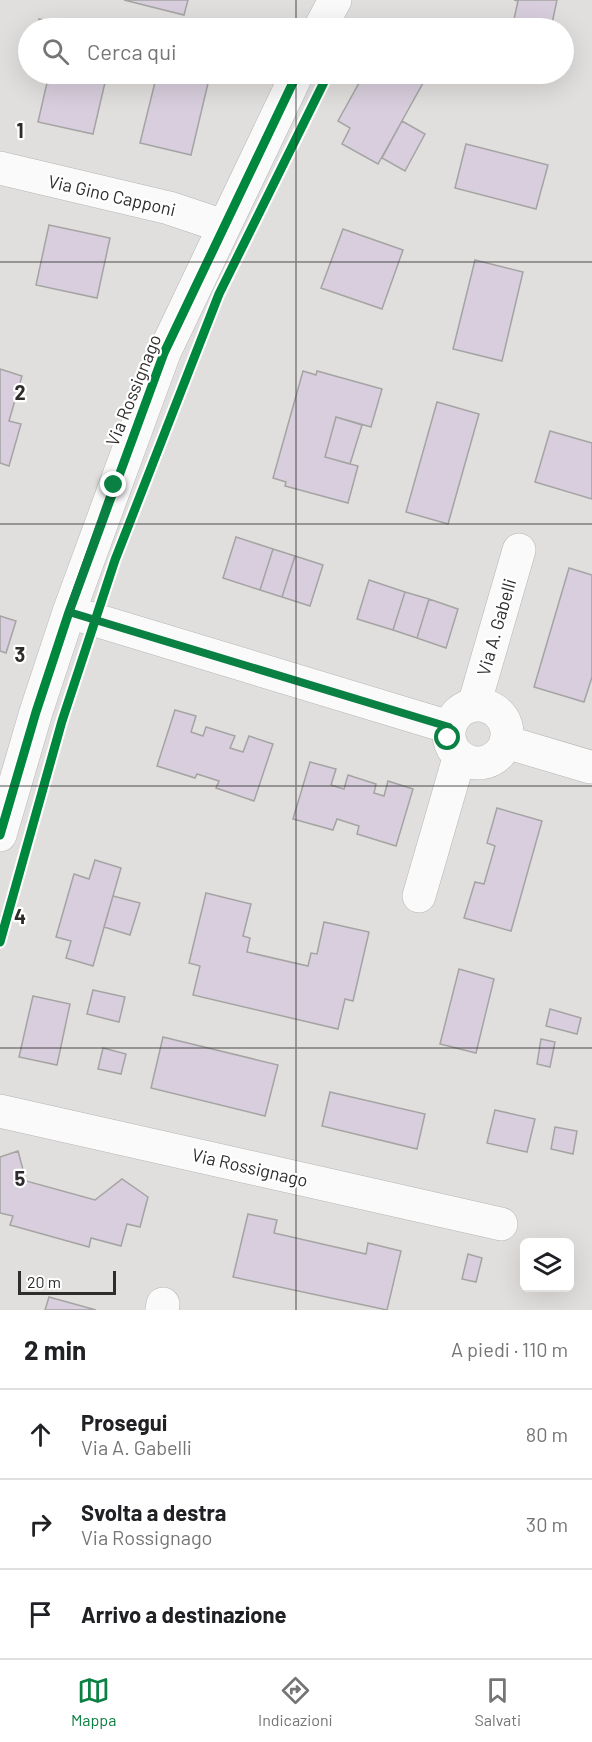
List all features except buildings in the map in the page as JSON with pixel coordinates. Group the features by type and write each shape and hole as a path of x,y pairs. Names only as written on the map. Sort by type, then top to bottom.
{"street":[{"path":"325,18 335,0"},
{"name":"Via Rossignago","path":"0,835 7,785 164,353 292,84"},
{"name":"Via Gino Capponi","path":"0,168 168,208 223,226"},
{"name":"Via A. Gabelli","path":"474,705 519,549"},
{"path":"69,612 449,727"},
{"path":"419,896 459,758 448,738 449,727 454,716 474,705 495,711 503,720 507,731 506,742 501,752 492,760 481,764 459,758"},
{"path":"506,742 590,767"},
{"name":"Via Rossignago","path":"0,1111 501,1224"}],"cycle path":[{"path":"0,835 36,712 69,612 164,353 292,84"},
{"path":"0,942 62,721 115,560 219,294 323,84"}],"route":[{"path":"114,485 69,612 449,727 448,738"}]}
